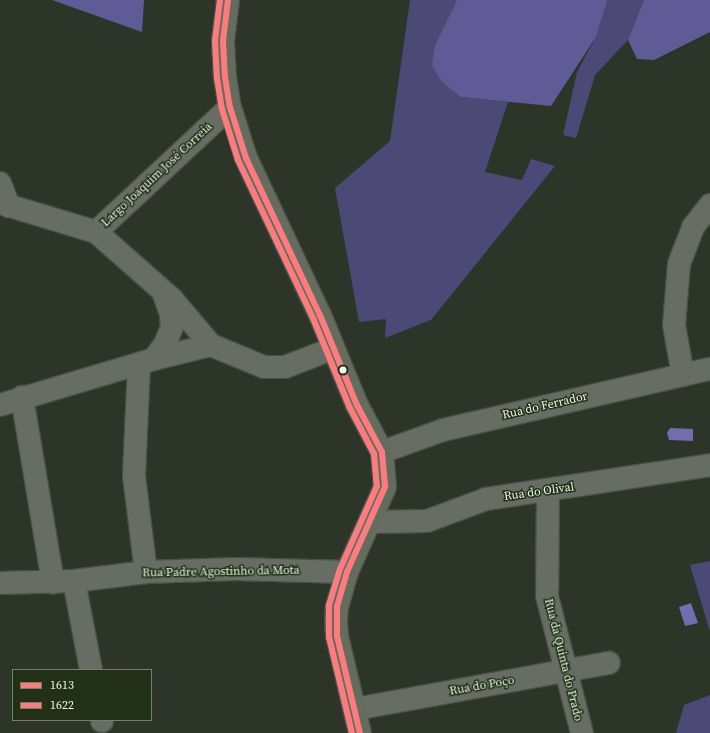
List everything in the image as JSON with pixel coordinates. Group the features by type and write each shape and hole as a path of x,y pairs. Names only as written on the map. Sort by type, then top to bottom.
{"main road":[{"path":"228,0 223,59 230,107 246,158 320,315 332,349 357,405 382,452 385,487 371,522 347,572 337,606 337,636 360,733"}],"street":[{"name":"Largo Joaquim José Correia","path":"230,107 96,232 162,291 211,346 269,367 285,367 332,349"},
{"path":"0,184 5,205 96,232"},
{"path":"683,375 674,325 680,264 693,227 710,205"},
{"name":"Largo Joaquim José Correia","path":"147,362 165,344 172,327 171,314 162,291"},
{"path":"0,404 147,362 211,346"},
{"path":"146,572 134,476 147,362"},
{"name":"Rua do Ferrador","path":"382,452 443,430 710,369"},
{"path":"22,397 63,581 91,669"},
{"name":"Rua do Olival","path":"371,522 427,521 486,499 548,491 710,465"},
{"name":"Rua da Quinta do Prado","path":"548,491 546,596 582,733"},
{"name":"Rua Padre Agostinho da Mota","path":"0,582 63,581 146,572 236,569 347,572"},
{"name":"Rua do Poço","path":"355,709 609,663"}],"shaded area":[{"path":"52,0 144,0 142,32"},
{"path":"410,0 457,0 435,45 461,97 508,102 485,172 522,180 531,159 555,166 431,320 385,338 386,319 359,322 335,188 390,141"},
{"path":"457,0 607,1 596,37 551,106 461,97 443,83 432,66 435,45"},
{"path":"607,0 644,0 628,40 595,75 576,138 563,135 577,72 596,37"},
{"path":"644,0 710,0 710,32 654,60 637,59 628,40"},
{"path":"670,428 693,429 693,441 669,440 667,433"},
{"path":"710,561 710,632 690,565"},
{"path":"691,603 698,623 685,626 679,607"},
{"path":"710,695 710,733 676,733 684,705"}],"transit line":[{"name":"1622","path":"220,0 215,41 217,78 222,109 238,160 313,318 350,408 374,454 377,486 340,569 329,606 329,637 352,733"},
{"name":"1613","path":"228,0 223,41 225,77 230,107 246,158 320,315 357,405 382,452 385,487 347,572 337,606 337,636 360,733"}]}
